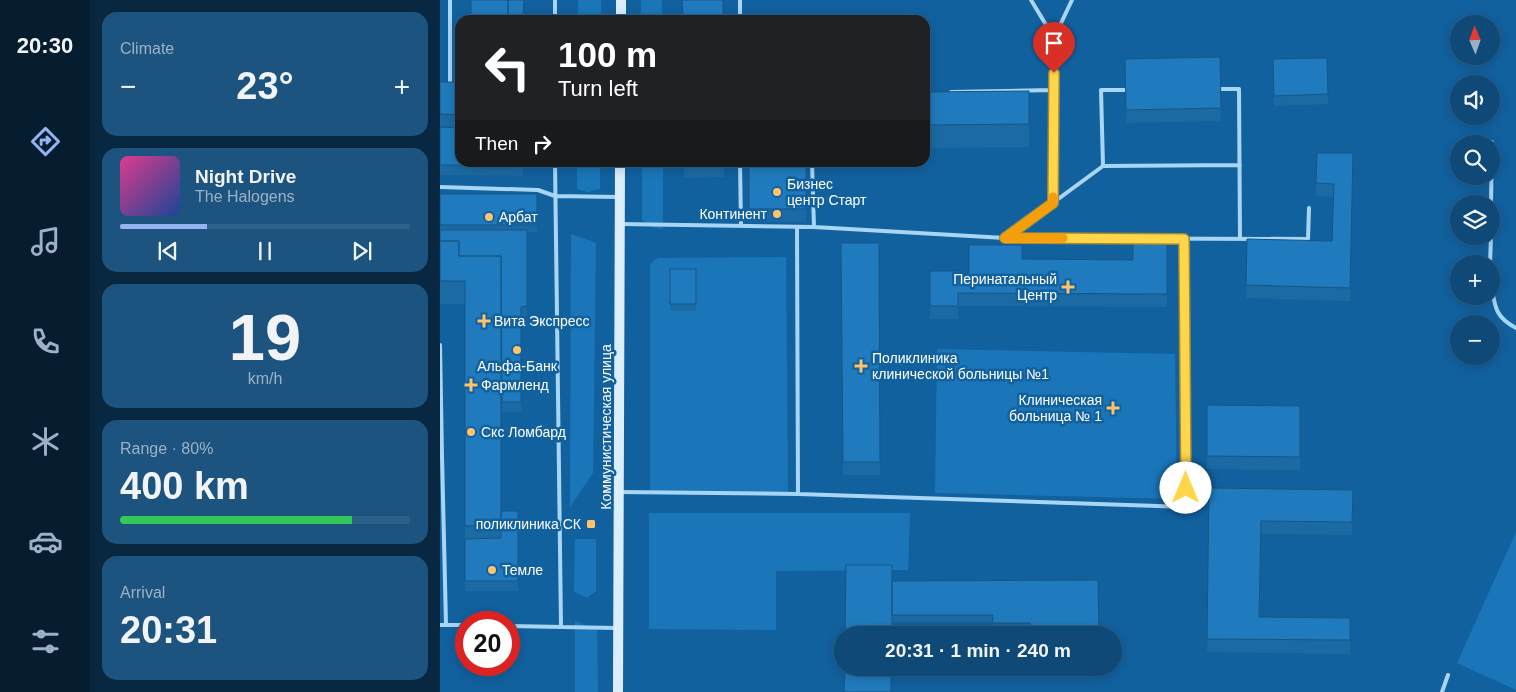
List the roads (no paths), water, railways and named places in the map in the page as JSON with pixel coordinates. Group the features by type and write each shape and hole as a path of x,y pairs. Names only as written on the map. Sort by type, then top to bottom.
{"main road":[{"path":"620,15 621,0"},
{"name":"Коммунистическая улица","path":"618,692 620,167"}],"lane":[{"path":"450,0 450,90"},
{"path":"555,0 555,15"},
{"path":"740,0 740,15"},
{"path":"1031,0 1054,38"},
{"path":"1053,203 1054,38 1072,0"},
{"path":"1210,90 1239,89 1240,239"},
{"path":"945,92 1054,90"},
{"path":"1103,166 1101,90 1131,90"},
{"path":"1005,238 1103,166 1240,165"},
{"path":"555,167 561,626"},
{"path":"740,167 741,226"},
{"path":"812,167 814,227"},
{"path":"440,187 538,190 555,196 620,197"},
{"path":"620,224 814,227 1005,238 1308,239 1309,208"},
{"path":"796,227 798,494"},
{"path":"620,492 798,494 1187,507 1184,239"},
{"path":"1495,305 1505,322 1516,328"},
{"path":"440,345 442,550 446,625"},
{"path":"440,625 455,625"},
{"path":"520,626 618,628"},
{"path":"1442,692 1448,675"}],"place":[{"name":"Бизнес центр Старт","path":"777,192"},
{"name":"Континент","path":"777,214"},
{"name":"Арбат","path":"489,217"},
{"name":"Перинатальный Центр","path":"1068,287"},
{"name":"Вита Экспресс","path":"484,321"},
{"name":"Альфа-Банк","path":"517,350"},
{"name":"Поликлиника клинической больницы №1","path":"861,366"},
{"name":"Фармленд","path":"471,385"},
{"name":"Клиническая больница № 1","path":"1113,408"},
{"name":"Скс Ломбард","path":"471,432"},
{"name":"поликлиника СК","path":"591,524"},
{"name":"Темле","path":"492,570"}]}
